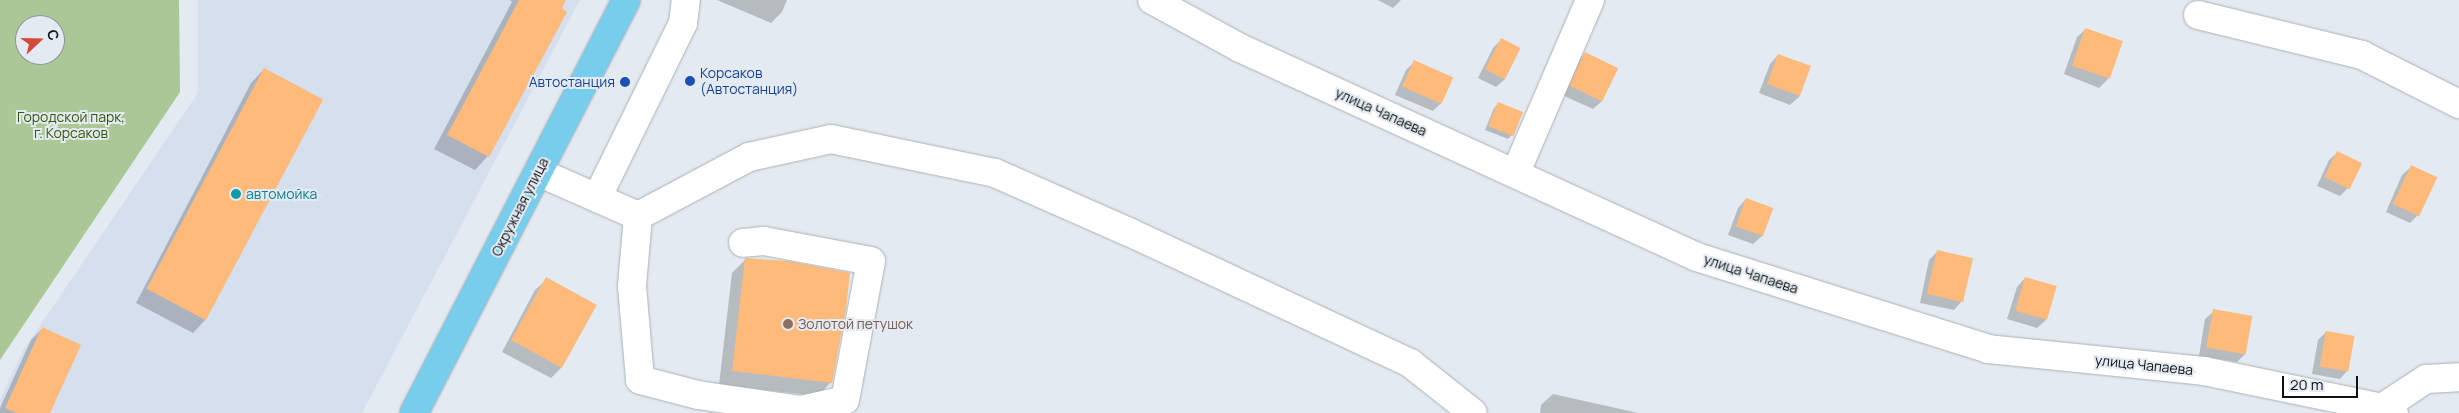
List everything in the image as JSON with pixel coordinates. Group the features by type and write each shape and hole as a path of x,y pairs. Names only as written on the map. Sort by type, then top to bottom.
{"main road":[{"name":"Окружная улица","path":"414,413 626,0"}],"street":[{"path":"597,198 683,23 686,0"},
{"name":"улица Чапаева","path":"1152,0 1240,48 1698,256 1988,349 2204,371 2388,410"},
{"path":"1516,172 1590,0"},
{"path":"2198,15 2362,55 2459,104"},
{"path":"638,216 749,157 831,139 994,173 1129,232 1410,363 1473,413"},
{"path":"538,172 638,216"},
{"path":"638,216 632,286 640,380 698,395 801,410 845,400 871,261 764,241 743,243"},
{"path":"2388,410 2426,379 2459,377"}],"shaded area":[{"path":"198,0 580,0 362,413 0,413 0,400 22,352 198,93"}],"green space":[{"name":"Городской парк, г. Корсаков","path":"0,0 179,0 180,92 0,360"}],"building":[{"path":"519,0 566,0 562,8 567,12 489,157 447,135"},
{"path":"2085,28 2123,41 2110,79 2072,66"},
{"path":"1501,38 1521,48 1505,79 1485,69"},
{"path":"1585,52 1618,68 1602,101 1569,85"},
{"path":"1778,54 1811,66 1800,96 1767,84"},
{"path":"1414,60 1453,77 1441,104 1402,86"},
{"name":"автомойка","path":"264,68 323,99 206,320 147,289"},
{"path":"1498,102 1523,112 1513,136 1488,126"},
{"path":"2337,151 2362,163 2349,189 2324,177"},
{"path":"2411,165 2437,177 2419,216 2393,204"},
{"path":"1746,198 1773,208 1763,236 1736,226"},
{"path":"1937,250 1973,258 1963,302 1927,294"},
{"path":"745,258 788,261 850,273 846,309 832,383 732,371"},
{"path":"546,277 597,305 562,368 511,340"},
{"path":"2025,277 2057,286 2047,320 2015,311"},
{"path":"2213,309 2252,316 2246,354 2206,347"},
{"path":"42,327 81,345 50,413 17,413 5,408"},
{"path":"2326,331 2355,336 2348,371 2320,366"}],"place":[{"name":"Корсаков (Автостанция)","path":"690,81"},
{"name":"Автостанция","path":"625,82"},
{"name":"автомойка","path":"236,194"},
{"name":"Золотой петушок","path":"788,324"}]}
